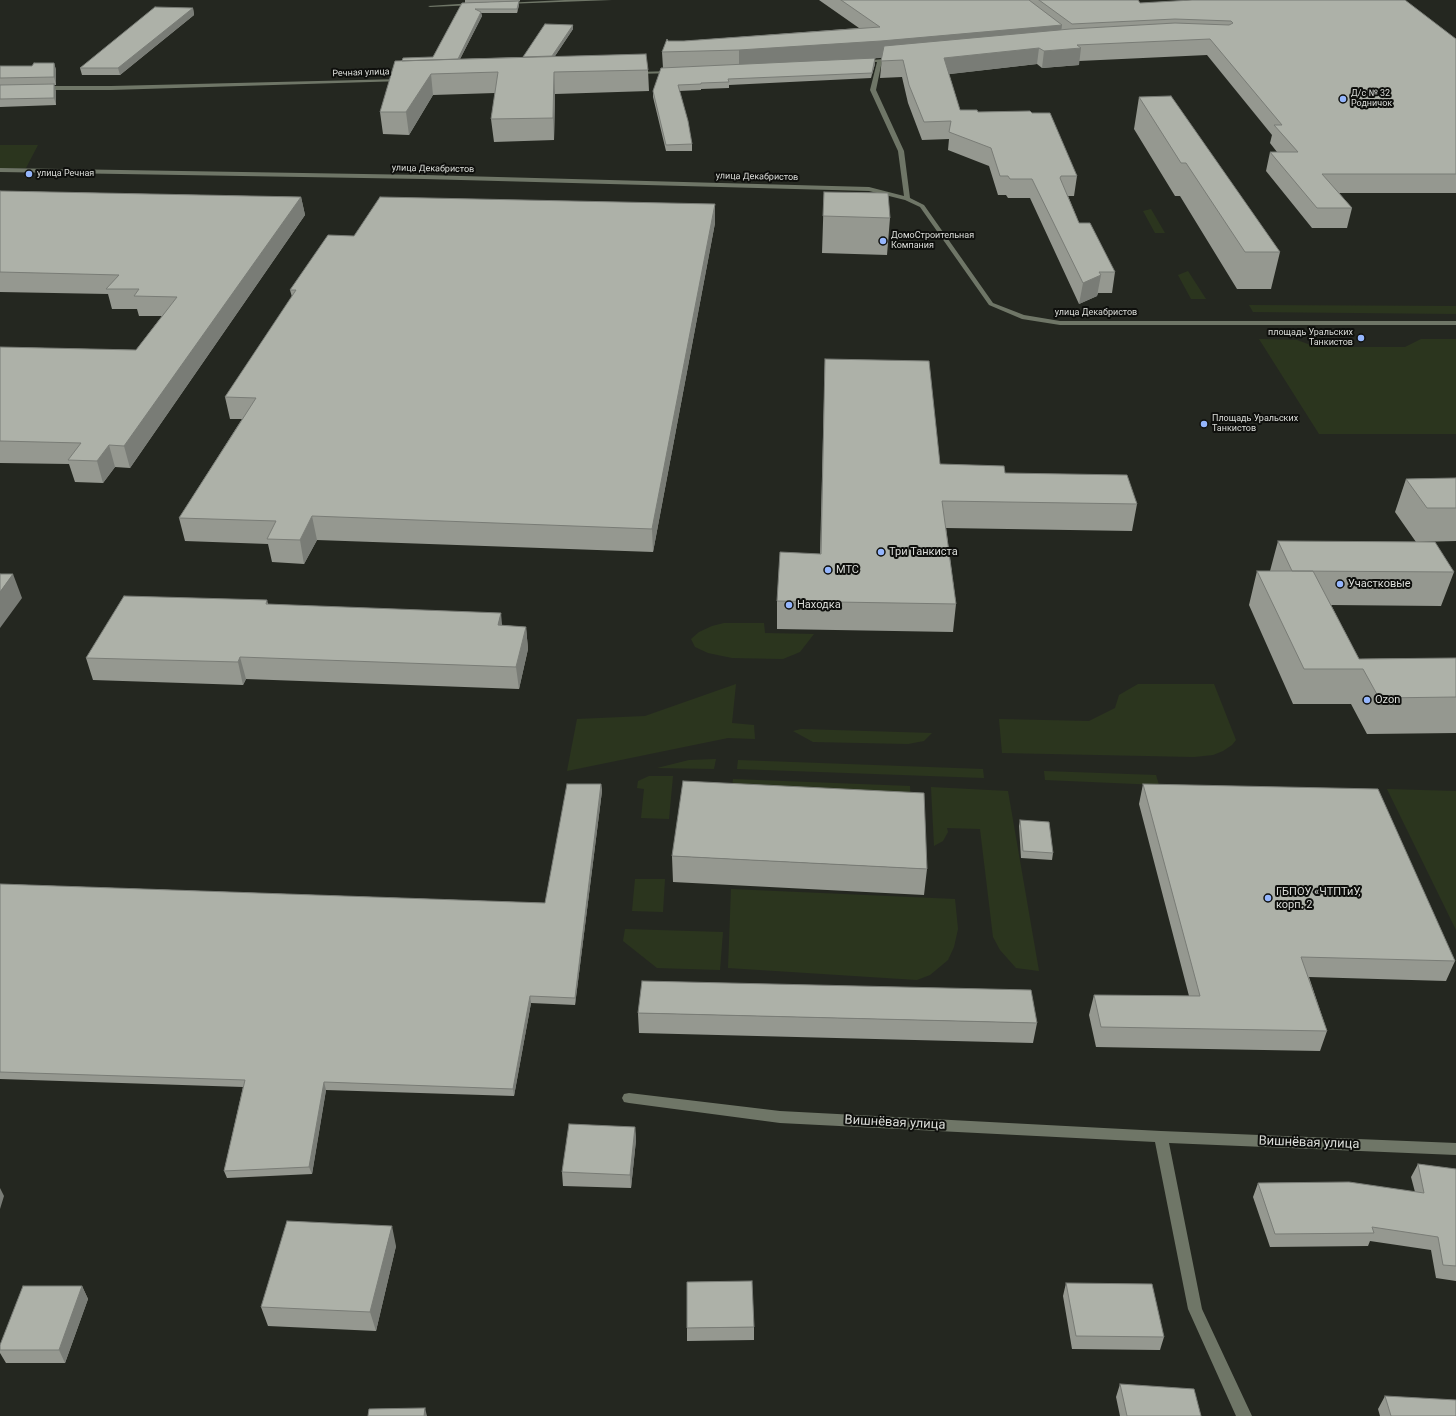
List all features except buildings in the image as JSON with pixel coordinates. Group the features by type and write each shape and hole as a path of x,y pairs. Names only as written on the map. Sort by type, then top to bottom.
{"street":[{"path":"501,3 610,0"},
{"path":"430,6 478,4"},
{"path":"856,62 903,58"},
{"path":"880,60 873,90 901,151 907,199"},
{"path":"629,73 676,72"},
{"name":"Речная улица","path":"36,88 111,88 406,80"},
{"name":"улица Декабристов","path":"0,170 416,177 869,190 907,199 922,206 991,304 1022,317 1060,323 1456,323"},
{"name":"Вишнёвая улица","path":"629,1098 780,1117 1161,1137 1456,1149"},
{"path":"1161,1137 1195,1309 1244,1416"}],"green space":[{"path":"0,145 38,145 26,168 0,168"},
{"path":"1151,209 1165,233 1155,233 1143,211"},
{"path":"1188,271 1206,299 1191,299 1178,275"},
{"path":"1249,305 1456,306 1456,314 1253,312"},
{"path":"1259,339 1297,340 1316,347 1405,347 1421,339 1456,339 1456,434 1319,434"},
{"path":"724,623 764,623 765,633 814,634 800,652 783,659 732,658 708,653 695,647 691,639 699,632 712,626"},
{"path":"736,684 732,723 754,725 755,739 728,738 567,771 577,719 645,716"},
{"path":"1138,684 1214,684 1236,740 1232,745 1223,751 1213,755 1194,757 1002,753 999,719 1089,721 1115,708 1119,695"},
{"path":"801,729 932,733 924,741 908,744 813,742 793,731"},
{"path":"716,759 714,769 657,768 689,760"},
{"path":"738,760 983,769 984,778 737,769"},
{"path":"1044,771 1156,775 1159,785 1045,780"},
{"path":"649,776 673,776 669,819 641,818 644,789 637,788 638,781"},
{"path":"733,779 910,786 911,812 730,805"},
{"path":"931,787 1008,791 1039,971 1016,968 1000,950 993,937 980,829 947,828 948,832 943,841 934,846"},
{"path":"1387,789 1456,791 1456,930"},
{"path":"635,879 665,879 663,912 632,911"},
{"path":"731,889 955,899 958,929 954,947 948,960 930,975 917,980 728,968"},
{"path":"625,929 723,932 720,970 657,968 623,941"}],"place":[{"name":"Д/с № 32 Родничок","path":"1343,99"},
{"name":"улица Речная","path":"29,174"},
{"name":"ДомоСтроительная Компания","path":"883,241"},
{"name":"площадь Уральских Танкистов","path":"1361,338"},
{"name":"Площадь Уральских Танкистов","path":"1204,424"},
{"name":"Три Танкиста","path":"881,552"},
{"name":"МТС","path":"828,570"},
{"name":"Участковые","path":"1340,584"},
{"name":"Находка","path":"789,605"},
{"name":"Ozon","path":"1367,700"},
{"name":"ГБПОУ «ЧТПТиУ, корп. 2","path":"1268,898"}]}
